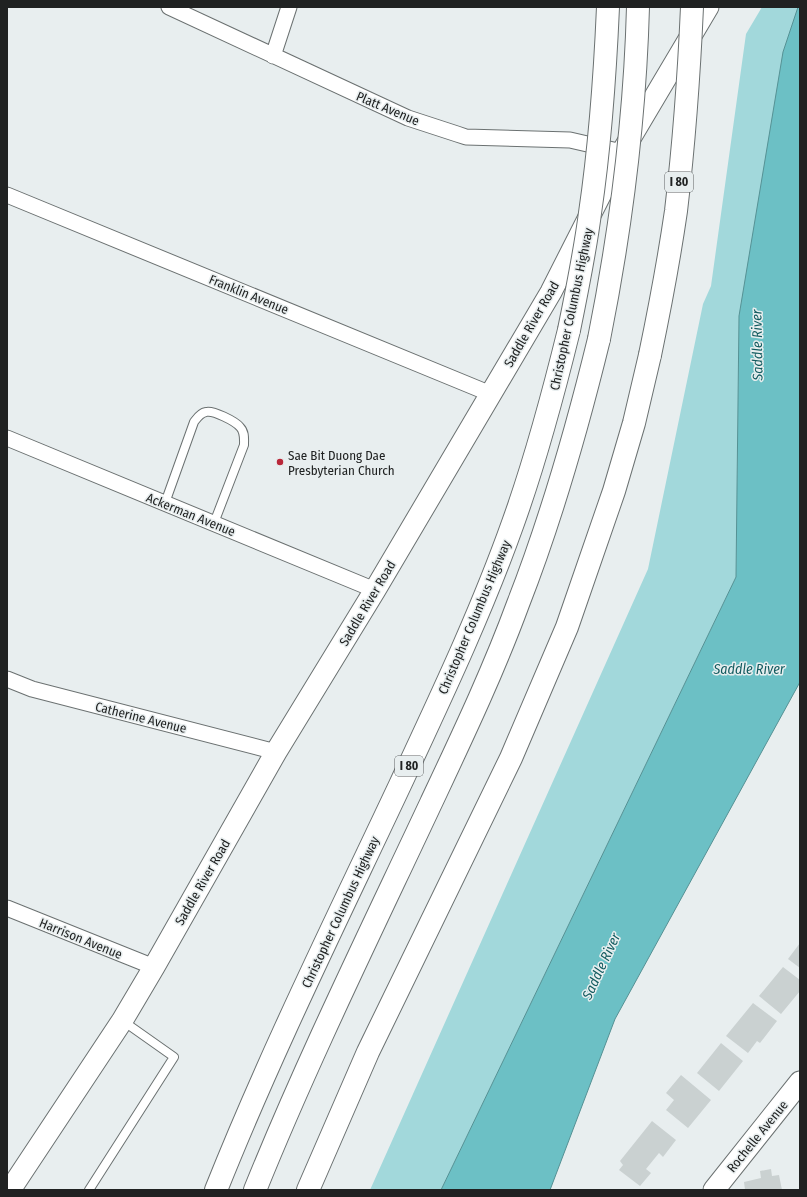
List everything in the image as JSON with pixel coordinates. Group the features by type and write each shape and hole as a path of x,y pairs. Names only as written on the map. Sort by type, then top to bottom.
{"highway":[{"name":"Christopher Columbus Highway","path":"216,1190 267,1068 430,721 487,591 513,524 555,387 579,281 598,152 605,75 608,7"},
{"name":"I 80","path":"255,1190 311,1059 462,737 490,673 543,539 583,402 598,339 619,224 628,154 638,7"},
{"name":"I 80","path":"308,1190 368,1052 511,758 567,627 614,491 634,423 650,355 664,284 675,212 684,133 692,7"}],"street":[{"name":"Platt Avenue","path":"169,7 408,118 461,135 570,140 622,152"},
{"path":"273,56 289,7"},
{"name":"Saddle River Road","path":"10,1190 122,1021 154,967 276,752 375,590 551,292 622,152 708,7"},
{"name":"Franklin Avenue","path":"7,195 491,394"},
{"name":"Ackerman Avenue","path":"7,438 375,590"},
{"name":"Catherine Avenue","path":"7,679 32,689 276,752"},
{"name":"Harrison Avenue","path":"7,908 154,967"},
{"name":"Rochelle Avenue","path":"714,1190 800,1082"}],"lane":[{"path":"165,503 194,422 199,415 207,411 216,413 229,419 240,427 245,436 244,445 214,523"},
{"path":"89,1190 174,1057 122,1021"}],"shaded area":[{"path":"762,7 800,7 739,316 736,577 441,1190 370,1190 648,569 703,304 711,286 746,34"}],"water":[{"name":"Saddle River","path":"798,7 800,7 800,682 615,1019 550,1190 441,1190 736,577 739,316 783,52"}],"building":[{"path":"800,943 800,968 788,959"},
{"path":"783,967 800,980 800,991 781,1014 759,996"},
{"path":"753,1003 777,1021 760,1043 757,1041 748,1053 726,1036"},
{"path":"721,1043 743,1061 719,1091 697,1073"},
{"path":"681,1075 711,1100 688,1128 666,1110 674,1100 666,1093"},
{"path":"652,1121 676,1140 663,1157 659,1153 646,1169 651,1173 640,1186 619,1170 623,1165 620,1161"},
{"path":"771,1169 772,1176 779,1175 782,1190 745,1190 744,1182 761,1178 760,1171"}],"place":[{"name":"Sae Bit Duong Dae Presbyterian Church","path":"280,462"}]}
